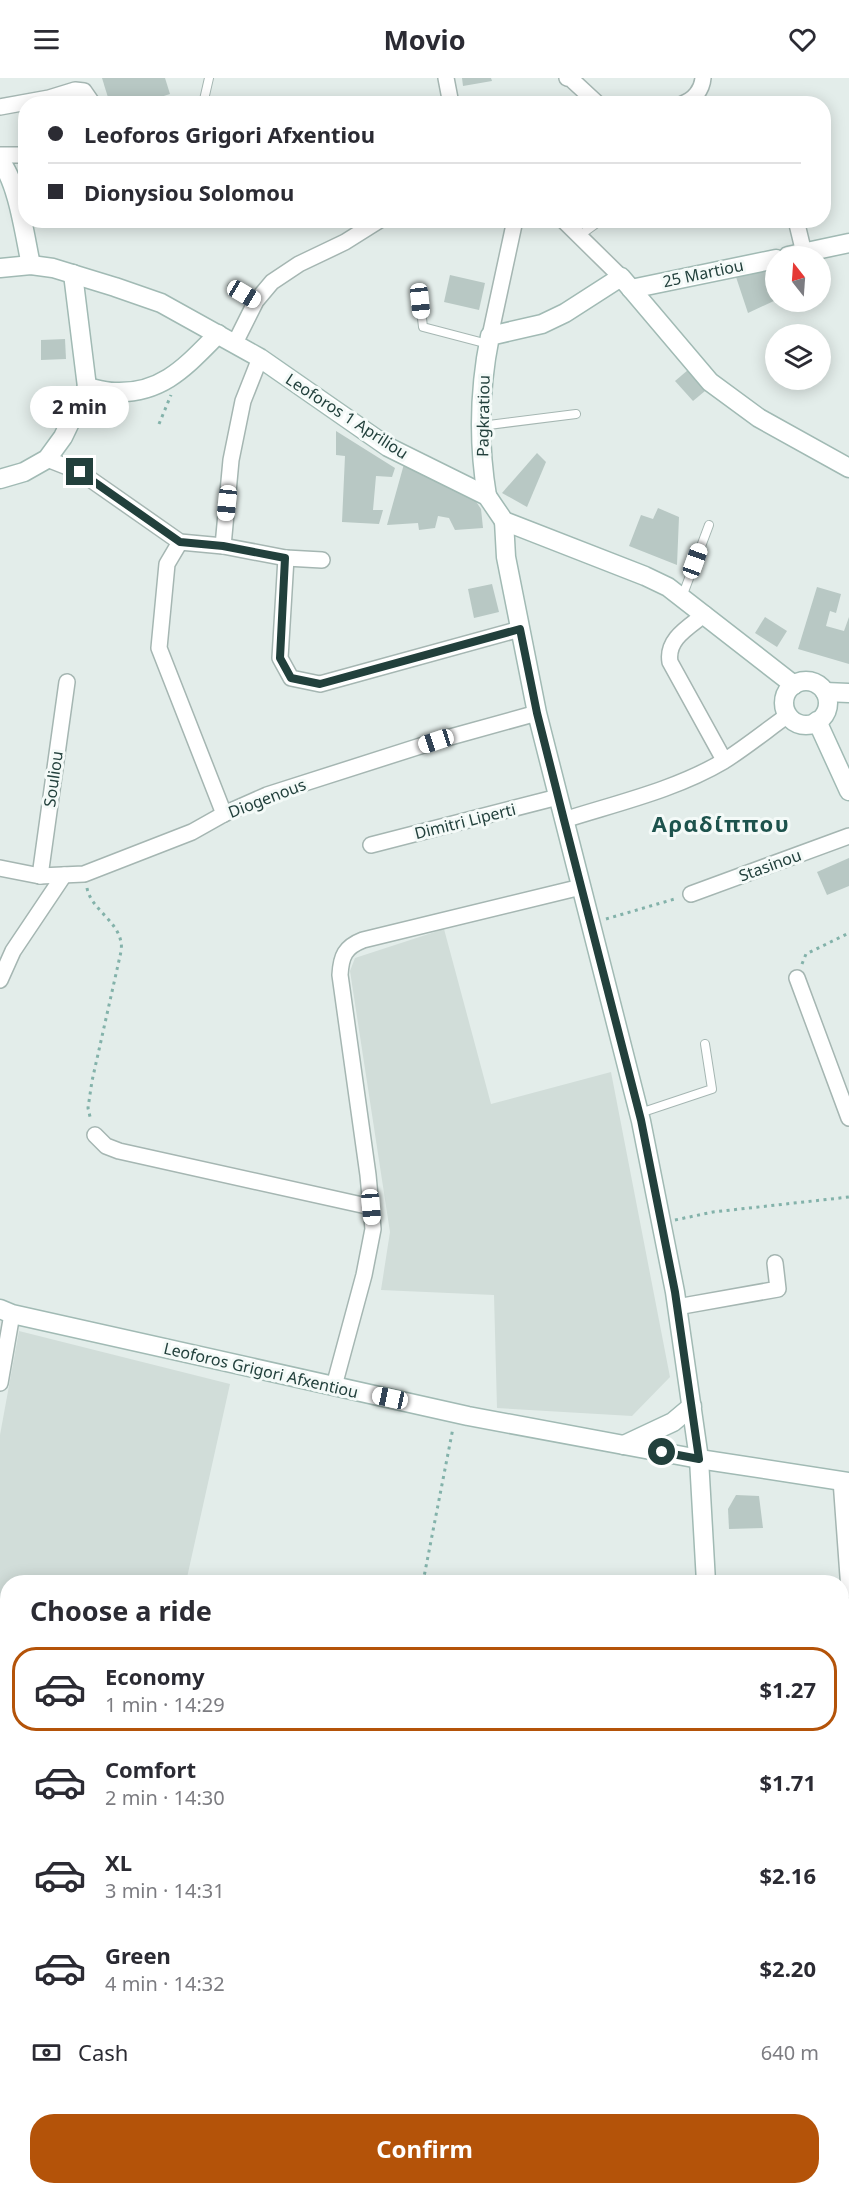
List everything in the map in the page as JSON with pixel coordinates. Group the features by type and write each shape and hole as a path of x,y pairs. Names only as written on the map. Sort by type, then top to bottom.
{"main road":[{"path":"0,161 13,185 18,207"},
{"path":"23,228 31,265"},
{"path":"831,247 849,243"},
{"name":"25 Martiou","path":"626,283 765,261"},
{"name":"Leoforos 1 Apriliou","path":"0,268 31,265 74,274 161,303 260,358 388,447 487,496 504,521"},
{"path":"0,479 24,472 47,459 63,437 87,387 74,274"},
{"path":"489,340 542,324 626,283 710,382 759,418 849,468"},
{"path":"87,387 114,392 136,391 157,385 182,371 218,334"},
{"name":"Pagkratiou","path":"487,496 481,463 479,426 482,375 489,340"},
{"path":"706,1575 699,1459 677,1307 662,1223 639,1113 537,713 506,557 504,521 645,576 682,597 794,685"},
{"path":"506,557 513,547 523,540 539,535"},
{"path":"808,681 815,683 825,692 828,705 826,712 817,722 798,723 788,715 784,702 789,689 794,685 808,681"},
{"path":"825,692 849,693"},
{"path":"817,722 849,791"},
{"name":"Leoforos Grigori Afxentiou","path":"6,1312 456,1413 699,1459 845,1481"},
{"path":"624,1445 673,1422 692,1406"}],"street":[{"path":"446,78 449,96"},
{"path":"567,78 589,96"},
{"path":"693,96 702,87 703,78"},
{"path":"55,96 75,90 89,91"},
{"path":"0,107 18,104"},
{"path":"0,154 18,155"},
{"path":"234,344 256,302 272,282 299,264 345,242 367,228"},
{"path":"489,340 513,228"},
{"path":"571,228 626,283"},
{"path":"796,228 796,246"},
{"path":"223,546 234,448 243,401 260,358"},
{"path":"47,459 80,472 180,542 223,546 285,558 322,560"},
{"path":"180,542 167,564 159,648 224,814"},
{"path":"285,558 280,658 291,678 320,684 520,629"},
{"path":"705,614 675,638 668,654 670,662 724,760"},
{"name":"Souliou","path":"40,876 67,681"},
{"name":"Diogenous","path":"0,868 40,876 84,874 192,832 224,814 267,795 414,748 537,713"},
{"path":"564,820 665,788 724,760 788,715"},
{"name":"Dimitri Liperti","path":"371,845 558,797"},
{"name":"Stasinou","path":"691,894 849,836"},
{"path":"0,980 14,951 64,875"},
{"path":"334,1386 364,1275 373,1229 339,975 344,952 351,944 363,940 581,887"},
{"path":"797,978 849,1118"},
{"path":"95,1134 106,1146 119,1151 371,1207"},
{"path":"677,1307 778,1289 775,1263"},
{"path":"0,1383 6,1312"},
{"path":"845,1481 848,1575"}],"lane":[{"path":"204,96 209,78"},
{"path":"579,236 590,228"},
{"path":"232,287 256,302"},
{"path":"420,301 423,327 489,340"},
{"path":"479,426 576,414"},
{"path":"682,597 709,525"},
{"path":"639,1113 712,1089 705,1044"}],"path":[{"path":"84,874 89,897 114,926 121,941 120,956 88,1108 95,1134"},
{"path":"590,923 691,894"},
{"path":"797,978 806,954 849,933"},
{"path":"662,1223 714,1212 849,1197"},
{"path":"424,1575 456,1413"}],"shaded area":[{"path":"444,929 491,1104 611,1072 670,1377 632,1416 497,1408 494,1295 381,1290 390,1232 350,971 355,958"},
{"path":"19,1331 230,1384 188,1575 0,1575 0,1435"}],"building":[{"path":"102,78 165,78 170,94 164,96 108,96"},
{"path":"462,78 491,78 492,81 463,86"},
{"path":"765,270 765,305 748,313 736,277"},
{"path":"450,275 485,283 479,310 444,302"},
{"path":"65,339 66,359 41,360 41,340"},
{"path":"688,370 705,391 693,401 675,381"},
{"path":"336,431 395,468 392,477 376,476 373,510 383,510 379,524 342,522 345,456 336,455"},
{"path":"537,453 546,462 527,507 502,493"},
{"path":"404,464 475,500 481,509 483,528 455,530 449,518 438,516 435,528 419,530 418,523 387,525"},
{"path":"658,508 679,517 677,565 629,546 641,515 653,519"},
{"path":"492,584 499,612 474,618 468,589"},
{"path":"817,587 841,594 836,613 830,611 826,626 844,631 849,617 849,664 798,649"},
{"path":"765,617 787,631 777,647 755,633"},
{"path":"849,858 849,886 827,895 817,872"},
{"path":"736,1495 759,1496 763,1528 729,1529 728,1509"}],"district":[{"name":"Αραδίππου","path":"721,824"}],"route":[{"path":"80,472 180,542 223,546 285,558 280,658 291,678 320,684 520,629 537,713 641,1120 675,1292 699,1459 662,1452"}]}
